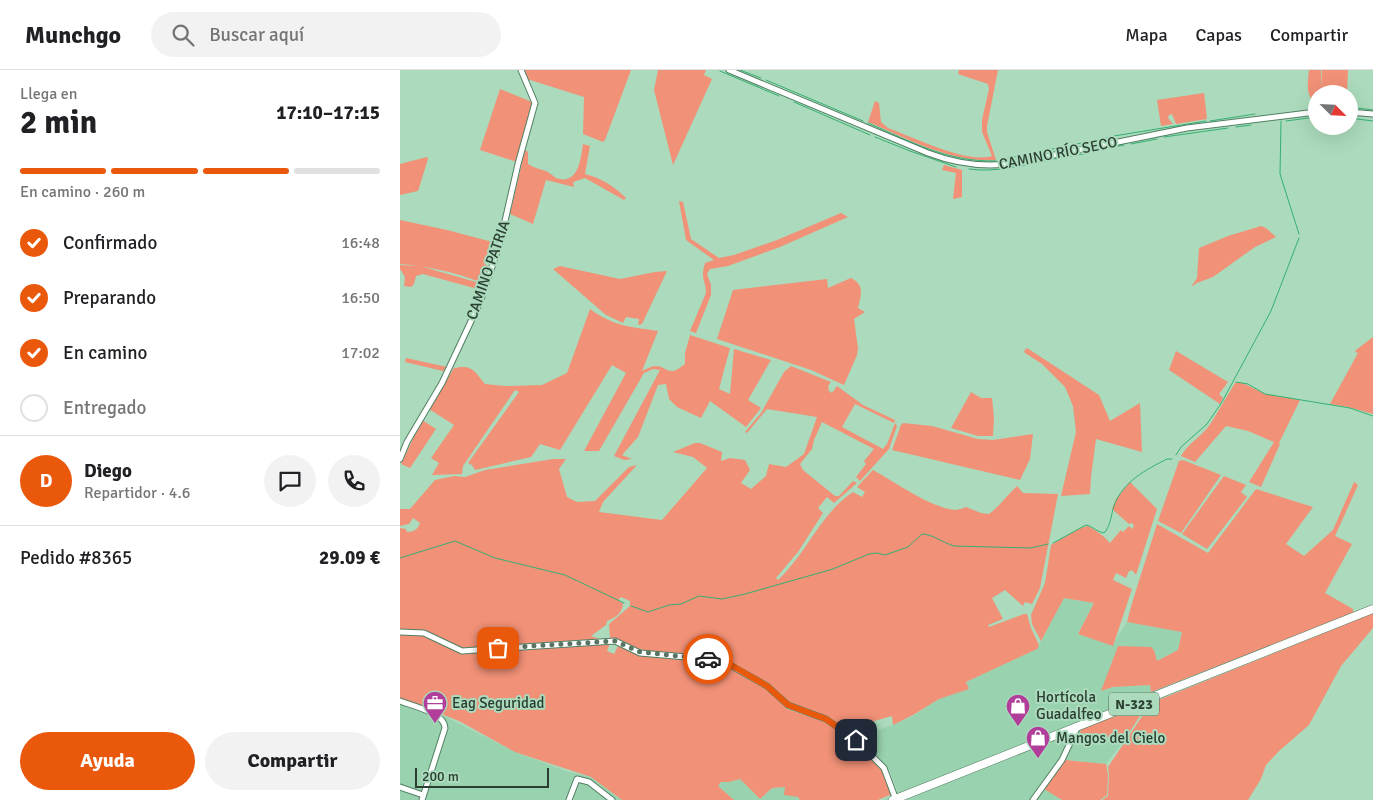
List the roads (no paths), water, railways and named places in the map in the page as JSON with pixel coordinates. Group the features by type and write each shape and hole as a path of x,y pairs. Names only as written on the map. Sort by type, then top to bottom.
{"highway":[{"name":"N-323","path":"895,800 1373,609"}],"street":[{"name":"CAMINO PATRIA","path":"400,459 407,442 442,383 476,311 500,243 518,164 535,103 521,70"},
{"name":"CAMINO RÍO SECO","path":"729,70 928,153 955,162 982,166 1015,163 1187,128 1308,113"},
{"path":"1358,113 1373,114"},
{"path":"400,632 424,633 462,651 615,641 640,652 721,660 767,686 788,705 826,719 856,740 884,768 895,800"},
{"path":"400,701 431,712 442,718 445,722 445,728 422,797 400,787"},
{"path":"1033,800 1062,760 1078,726"},
{"path":"570,800 577,779 589,782 612,800"}],"waterway":[{"path":"740,70 761,78"},
{"path":"720,71 779,96"},
{"path":"766,80 863,121"},
{"path":"794,102 870,135"},
{"path":"1358,108 1373,110"},
{"path":"1210,121 1255,114"},
{"path":"1286,121 1308,118"},
{"path":"1358,119 1373,121"},
{"path":"1114,136 1206,121"},
{"path":"1281,121 1280,174 1299,234"},
{"path":"868,123 930,150 962,158 996,161"},
{"path":"1236,127 1251,125"},
{"path":"1164,137 1228,128"},
{"path":"875,137 956,167"},
{"path":"1000,160 1110,137"},
{"path":"1131,144 1157,139"},
{"path":"1095,151 1124,145"},
{"path":"1055,159 1088,153"},
{"path":"969,169 999,169 1050,160"},
{"path":"1176,455 1181,447 1207,424 1222,402 1271,311 1299,238"},
{"path":"1236,382 1248,384 1265,394 1350,408 1373,416"},
{"path":"1053,543 1086,525 1104,533 1109,526 1114,506 1129,483 1151,467 1167,459 1172,459"},
{"path":"631,606 648,612 669,605 681,604 699,596 722,599 745,594 833,569 869,554 885,555 908,547 922,534 930,535 954,546 1031,548 1048,544"},
{"path":"400,558 455,541 495,558 565,575 624,603"}],"place":[{"name":"Eag Seguridad","path":"435,724"},
{"name":"Hortícola Guadalfeo","path":"1018,727"},
{"name":"Mangos del Cielo","path":"1038,759"}]}
